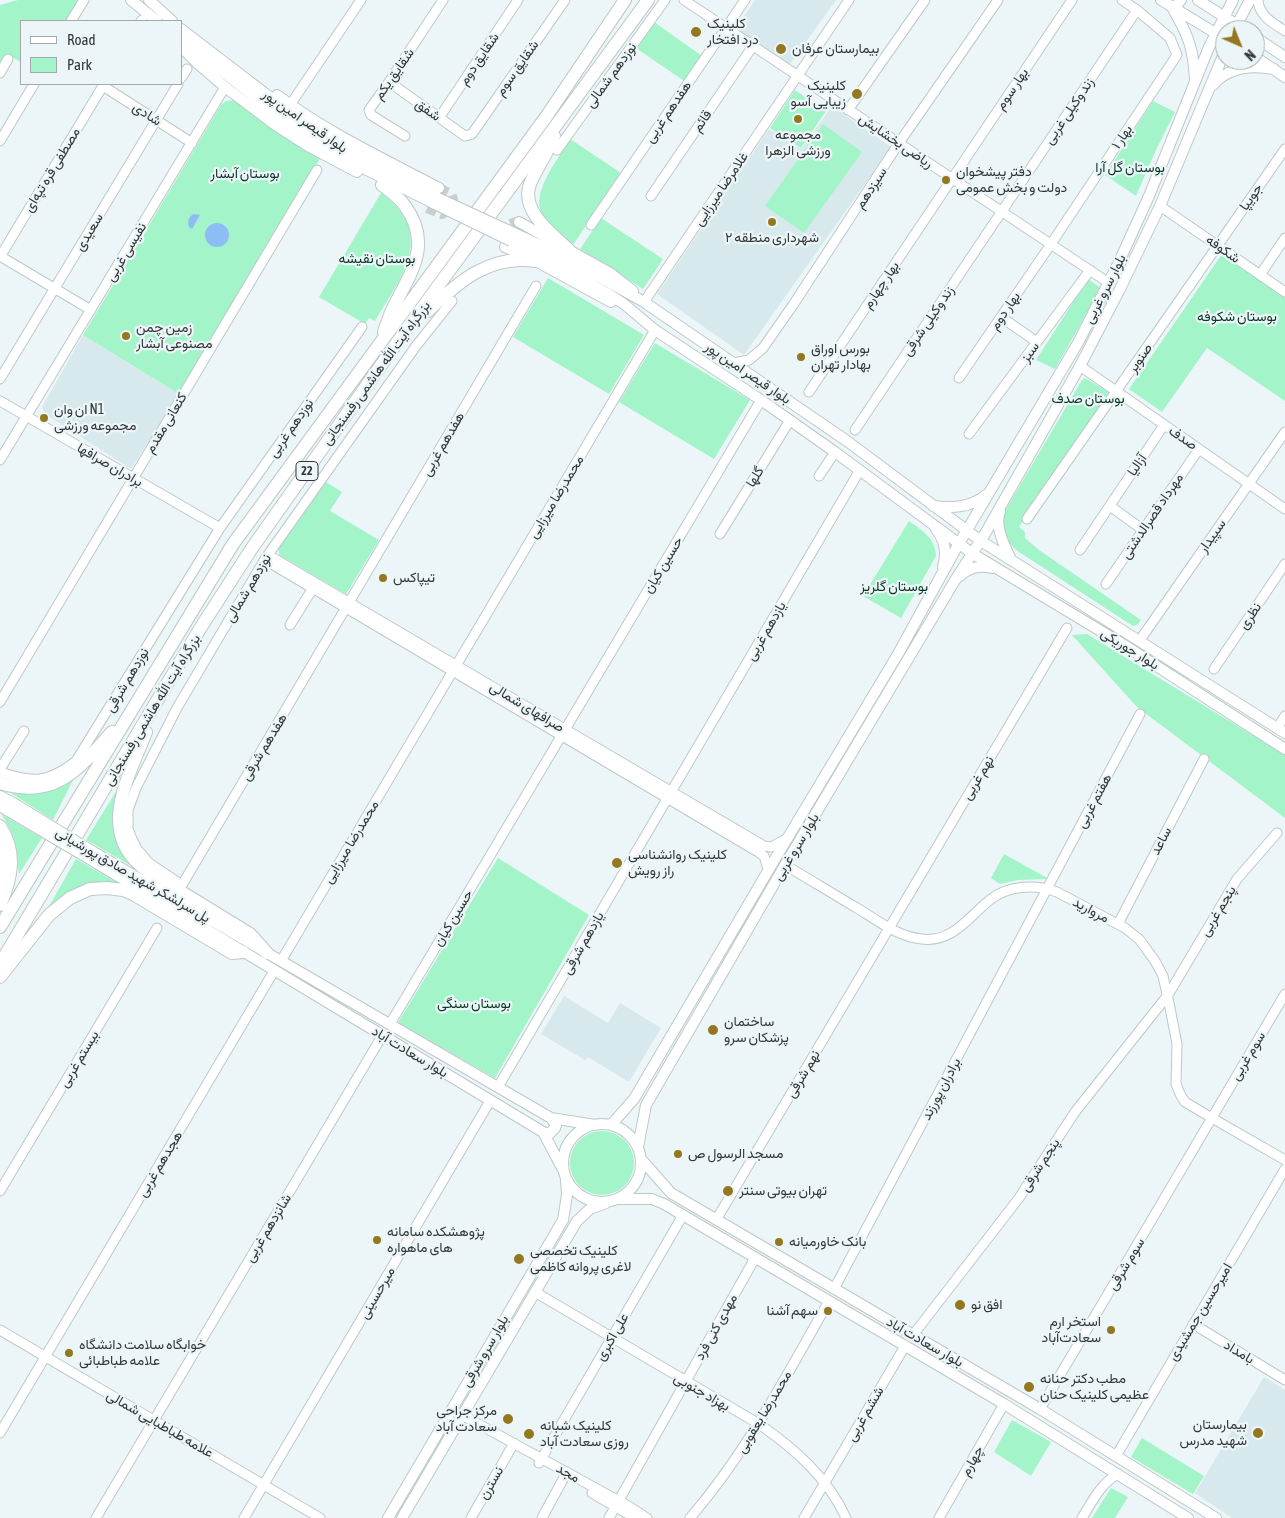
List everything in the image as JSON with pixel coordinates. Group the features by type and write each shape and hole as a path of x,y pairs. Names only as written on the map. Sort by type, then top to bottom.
{"highway":[{"name":"بزرگراه آیت الله هاشمی رفسنجانی","path":"0,927 232,544 546,117 625,0"},
{"name":"بزرگراه آیت الله هاشمی رفسنجانی","path":"0,964 201,628 252,548 408,327 648,0"},
{"path":"560,119 550,147 530,186 529,198 531,208 540,222 569,250"},
{"path":"378,347 392,309 413,270 418,248 418,238 414,222 405,206 382,185"},
{"path":"408,327 454,286 486,267 520,258 536,261"},
{"path":"158,701 120,800 118,821 124,844 140,866 250,934 267,953"},
{"path":"0,783 32,787 53,784 65,779 83,763 134,708"},
{"path":"0,826 6,835 12,856 9,882 0,905"},
{"path":"0,976 49,915 80,893 107,888 124,890 133,894 232,953 243,952"}],"main road":[{"path":"131,0 156,20"},
{"path":"149,0 171,20"},
{"path":"1162,0 1215,34"},
{"path":"1172,7 1181,0"},
{"path":"1198,0 1228,20"},
{"path":"1224,17 1233,0"},
{"path":"1242,20 1250,0"},
{"path":"1172,7 1189,40 1194,56 1195,83"},
{"path":"182,24 189,27 290,105 362,148 435,199 511,241 536,261 639,316"},
{"name":"بلوار قیصر امین پور","path":"182,30 310,128 347,151 435,199"},
{"name":"بلوار قیصر امین پور","path":"182,40 292,126 359,166 435,199"},
{"path":"1265,44 1285,57"},
{"name":"بلوار سرو غربی","path":"610,1125 634,1099 786,839 898,654 959,544 1067,362 1151,194 1195,83 1215,46"},
{"path":"182,48 225,87 274,124 308,146 382,185 435,199"},
{"path":"1265,63 1285,76"},
{"path":"1207,94 1218,78 1237,69 1255,67 1274,69"},
{"name":"بلوار سرو غربی","path":"638,1148 646,1105 785,865 954,582 981,541 1080,366 1160,206 1217,70"},
{"path":"519,222 610,274 644,302"},
{"name":"بلوار قیصر امین پور","path":"511,241 553,251 644,302 847,441 981,541"},
{"name":"بلوار قیصر امین پور","path":"511,241 581,277 624,304 655,330 790,420 891,492 973,554"},
{"path":"1008,462 1007,476 1014,477 1022,471"},
{"path":"891,492 903,496 907,493 907,490 900,481"},
{"path":"933,506 964,507 981,499 990,491"},
{"path":"1003,502 998,515 999,525 1011,560"},
{"path":"929,520 940,534 945,546 946,558 941,576"},
{"name":"بلوار جوریکی","path":"981,541 1281,730"},
{"name":"بلوار جوریکی","path":"973,554 1124,645 1285,749"},
{"path":"954,582 963,573 978,566 1003,572"},
{"path":"922,610 921,622 923,624 934,617"},
{"name":"پل سرلشکر شهید صادق پورشیانی","path":"0,796 13,808 243,952"},
{"name":"پل سرلشکر شهید صادق پورشیانی","path":"0,806 13,808"},
{"name":"پل سرلشکر شهید صادق پورشیانی","path":"95,858 267,953"},
{"name":"بلوار سعادت آباد","path":"243,952 543,1132"},
{"name":"بلوار سعادت آباد","path":"267,953 551,1118 595,1125"},
{"path":"543,1132 549,1134 555,1128 556,1125 551,1118"},
{"path":"543,1132 572,1190 582,1198 594,1202 606,1203 628,1193 636,1183 641,1172 641,1159 638,1148 632,1137 627,1133 610,1125 595,1125 586,1127 576,1134 568,1144 563,1155 562,1168"},
{"name":"بلوار سعادت آباد","path":"641,1159 671,1193 1040,1409 1216,1518"},
{"name":"بلوار سرو شرقی","path":"388,1518 563,1220 567,1195 566,1180"},
{"name":"بلوار سعادت آباد","path":"618,1199 652,1199 683,1215 1004,1404 1118,1474 1174,1514 1188,1518"},
{"name":"بلوار سرو شرقی","path":"402,1518 577,1221 590,1208 606,1203"},
{"path":"807,1288 809,1281 815,1278"}],"street":[{"path":"73,20 84,0"},
{"path":"290,105 361,0"},
{"name":"شقایق یکم","path":"405,136 369,113 369,110 444,0"},
{"name":"شقایق دوم","path":"439,118 518,0"},
{"name":"شقایق سوم","path":"468,136 472,134 565,0"},
{"name":"نوزدهم شمالی","path":"558,150 665,0"},
{"name":"ریاضی بخشایش","path":"684,0 1108,282"},
{"name":"هفدهم غربی","path":"591,225 745,0"},
{"name":"غلامرضا میرزایی","path":"644,302 849,0"},
{"path":"848,110 925,0"},
{"name":"سیزدهم","path":"734,363 749,360 763,348 794,305 998,0"},
{"name":"بهار سوم","path":"952,179 1072,0"},
{"path":"1122,0 1137,10"},
{"path":"1258,0 1260,11 1266,18 1285,31"},
{"name":"بهار ۱","path":"1051,244 1177,55 1170,38 1137,10"},
{"name":"زند وکیلی غربی","path":"1002,212 1137,10"},
{"name":"قائم","path":"651,196 753,46"},
{"path":"0,73 8,60"},
{"path":"182,76 187,69"},
{"name":"شفق","path":"389,82 465,136 468,136"},
{"path":"0,141 33,85"},
{"name":"شادی","path":"103,85 192,142"},
{"name":"مصطفی قره تپه‌ای","path":"0,257 103,85"},
{"name":"سعیدی","path":"0,379 177,85"},
{"name":"نفیسی غربی","path":"0,460 225,87"},
{"name":"جویپا","path":"1218,246 1285,149"},
{"name":"کنعانی مقدم","path":"0,702 317,170"},
{"name":"بهار چهارم","path":"809,392 952,179"},
{"name":"شکوفه","path":"1160,206 1285,292"},
{"name":"زند وکیلی شرقی","path":"855,430 1002,212"},
{"path":"1260,275 1285,238"},
{"name":"بهار دوم","path":"959,378 1051,244"},
{"name":"صنوبر","path":"1027,519 1218,246"},
{"path":"0,257 91,310"},
{"name":"سبز","path":"969,434 1090,270"},
{"name":"هفدهم غربی","path":"348,605 536,286"},
{"name":"نوزدهم شمالی","path":"182,885 155,868 137,849 128,829 128,810 136,788 177,708 267,557 416,346 452,301"},
{"path":"1001,317 1037,342"},
{"name":"نوزدهم غربی","path":"220,528 362,327"},
{"name":"محمدرضا میرزایی","path":"281,961 655,330"},
{"name":"صدف","path":"1080,366 1285,509"},
{"name":"حسین کیان","path":"390,1024 761,400"},
{"name":"برادران صرافها","path":"0,401 220,528"},
{"name":"گلها","path":"720,534 790,420"},
{"name":"آزالیا","path":"1080,550 1164,425"},
{"name":"سپیدار","path":"1140,640 1285,432"},
{"name":"مهرداد قصرالدشتی","path":"1106,584 1198,449"},
{"path":"819,476 835,452"},
{"name":"یازدهم غربی","path":"670,795 860,470"},
{"path":"1110,506 1144,530"},
{"name":"نوزدهم شرقی","path":"0,770 21,779 33,780 57,773 76,761 220,528"},
{"name":"صرافهای شمالی","path":"267,557 313,588 348,605"},
{"name":"صرافهای شمالی","path":"267,557 670,795 764,846 771,847 786,839"},
{"name":"نظری","path":"1214,668 1285,564"},
{"path":"290,625 313,588"},
{"name":"هفدهم شرقی","path":"182,885 348,605"},
{"name":"نهم غربی","path":"890,928 1067,628"},
{"name":"هفتم غربی","path":"1048,888 1140,714"},
{"path":"1281,730 1285,716"},
{"path":"0,770 24,731"},
{"name":"ساعد","path":"1118,924 1204,759"},
{"name":"صرافهای شمالی","path":"670,795 764,856 768,870"},
{"name":"یازدهم شرقی","path":"498,1087 670,795"},
{"name":"پنجم غربی","path":"1168,995 1237,879 1277,833"},
{"path":"0,843 4,860 0,884"},
{"name":"مروارید","path":"785,865 890,928 910,937 921,939 932,940 949,935 1000,894 1023,888 1048,888 1118,924 1132,933 1150,953 1163,976 1176,1044 1177,1090 1185,1102 1285,1160"},
{"name":"برادران پورزند","path":"834,1289 1048,888"},
{"name":"بیستم غربی","path":"0,1191 157,928"},
{"name":"نهم شرقی","path":"716,1220 890,928"},
{"name":"هجدهم غربی","path":"0,1433 274,971"},
{"name":"سوم غربی","path":"1212,1118 1285,994"},
{"name":"پنجم شرقی","path":"913,1335 1019,1198 1075,1112 1168,995"},
{"name":"شانزدهم غربی","path":"96,1518 382,1036"},
{"name":"میرحسینی","path":"244,1518 490,1101"},
{"name":"سوم شرقی","path":"1040,1409 1212,1118"},
{"name":"امیرحسین جمشیدی","path":"1116,1456 1285,1169"},
{"name":"علی اکبری","path":"540,1461 683,1215"},
{"name":"مهدی کنی فرد","path":"609,1518 755,1258"},
{"name":"بهزاد جنوبی","path":"535,1292 759,1424 782,1440 800,1455 824,1483 842,1508 846,1518"},
{"name":"محمدرضا یعقوبی","path":"690,1518 716,1488 759,1424 829,1301"},
{"name":"بامداد","path":"1193,1324 1285,1380"},
{"name":"علامه طباطبایی شمالی","path":"0,1330 320,1518"},
{"name":"ششم غربی","path":"804,1518 905,1346"},
{"name":"چهارم","path":"939,1518 1004,1404"},
{"name":"مجد","path":"461,1417 617,1504 647,1518"},
{"name":"نسترن","path":"471,1518 513,1446"},
{"path":"1103,1485 1106,1467"},
{"path":"1082,1518 1103,1485 1110,1478 1118,1474"},
{"path":"542,1518 565,1475"},
{"name":"مجد","path":"617,1504 635,1518"}],"shaded area":[{"name":"بیمارستان عرفان","path":"755,0 836,0 788,67 734,31"},
{"name":"شهرداری منطقه ۲","path":"832,106 891,147 744,355 657,294 769,129 801,149"},
{"path":"83,335 179,394 131,469 45,414 42,407"},
{"path":"564,996 608,1023 620,1003 661,1028 629,1082 588,1057 585,1060 541,1034"},
{"name":"بیمارستان شهید مدرس","path":"1264,1377 1285,1390 1285,1518 1232,1518 1195,1493"}],"green space":[{"path":"18,0 80,0 69,20 20,20 20,61 7,54 0,65 0,5"},
{"path":"654,22 702,56 684,81 636,48"},
{"name":"مجموعه ورزشی الزهرا","path":"795,90 826,111 801,148 770,128"},
{"name":"بوستان آبشار","path":"236,100 321,157 179,394 83,335 221,105 226,101"},
{"name":"بوستان گل‌ آرا","path":"1153,101 1175,112 1136,196 1105,175"},
{"path":"823,124 862,152 804,233 765,206"},
{"path":"570,139 621,173 573,245 548,223 539,205 543,185"},
{"name":"بوستان نقیشه","path":"381,193 398,208 407,224 411,240 404,272 375,321 369,318 365,324 319,297"},
{"path":"601,218 663,259 643,289 580,249"},
{"name":"بوستان شکوفه","path":"1222,254 1285,298 1285,401 1207,348 1162,412 1129,389"},
{"path":"548,278 644,335 609,394 513,337"},
{"path":"1088,279 1101,288 1055,369 1036,360"},
{"path":"655,343 750,400 714,459 619,402"},
{"name":"بوستان صدف","path":"1085,378 1110,393 1104,405 1100,406 1019,527 1025,532 1025,538 1039,550 1141,620 1137,625 1133,626 1019,552 1008,540 1004,528 1002,516 1082,380"},
{"path":"323,480 342,492 330,511 379,540 346,594 279,555 279,548"},
{"name":"بوستان گلریز","path":"909,521 931,540 936,556 901,618 863,596"},
{"path":"1087,634 1285,755 1285,818 1137,707 1072,635"},
{"path":"74,778 53,820 3,788"},
{"path":"117,790 132,862 130,865 86,840"},
{"path":"1,814 42,838 19,874 15,842"},
{"path":"1004,854 1049,879 1018,880 1000,884 991,878"},
{"name":"بوستان سنگی","path":"498,858 589,915 495,1078 399,1023 399,1021"},
{"path":"76,859 121,885 48,908"},
{"path":"602,1131 614,1133 625,1140 632,1151 634,1163 632,1175 625,1186 614,1193 602,1195 590,1193 579,1186 572,1175 570,1163 572,1151 579,1140 590,1133"},
{"path":"1012,1420 1051,1442 1031,1476 994,1452"},
{"path":"1142,1438 1204,1476 1193,1494 1131,1457"},
{"path":"1111,1488 1128,1497 1115,1518 1092,1518"}],"water":[{"path":"194,214 200,215 192,229 189,227 188,221"},
{"path":"217,223 226,226 229,235 226,244 217,247 208,244 205,235 208,226"}],"tunnel":[{"path":"427,208 442,214 450,209 453,199 451,194 439,188"},
{"path":"501,235 508,226 519,222"}],"place":[{"name":"کلینیک درد افتخار","path":"696,32"},
{"name":"بیمارستان عرفان","path":"781,49"},
{"name":"کلینیک زیبایی آسو","path":"857,94"},
{"name":"مجموعه ورزشی الزهرا","path":"798,119"},
{"name":"دفتر پیشخوان دولت و بخش عمومی","path":"946,180"},
{"name":"شهرداری منطقه ۲","path":"772,222"},
{"name":"زمین چمن مصنوعی آبشار","path":"126,336"},
{"name":"بورس اوراق بهادار تهران","path":"801,357"},
{"name":"ان وان N1 مجموعه ورزشی","path":"44,418"},
{"name":"تیپاکس","path":"383,578"},
{"name":"کلینیک روانشناسی راز رویش","path":"617,863"},
{"name":"ساختمان پزشکان سرو","path":"713,1030"},
{"name":"مسجد الرسول ص","path":"678,1154"},
{"name":"تهران بیوتی سنتر","path":"728,1191"},
{"name":"پژوهشکده سامانه های ماهواره","path":"377,1240"},
{"name":"بانک خاورمیانه","path":"779,1242"},
{"name":"کلینیک تخصصی لاغری پروانه کاظمی","path":"519,1259"},
{"name":"افق نو","path":"960,1305"},
{"name":"سهم آشنا","path":"828,1311"},
{"name":"استخر ارم سعادت‌آباد","path":"1111,1330"},
{"name":"خوابگاه سلامت دانشگاه علامه طباطبائی","path":"69,1353"},
{"name":"مطب دکتر حنانه عظیمی کلینیک حنان","path":"1029,1387"},
{"name":"مرکز جراحی سعادت آباد","path":"508,1419"},
{"name":"بیمارستان شهید مدرس","path":"1258,1433"},
{"name":"کلینیک شبانه روزی سعادت آباد","path":"529,1434"}]}
